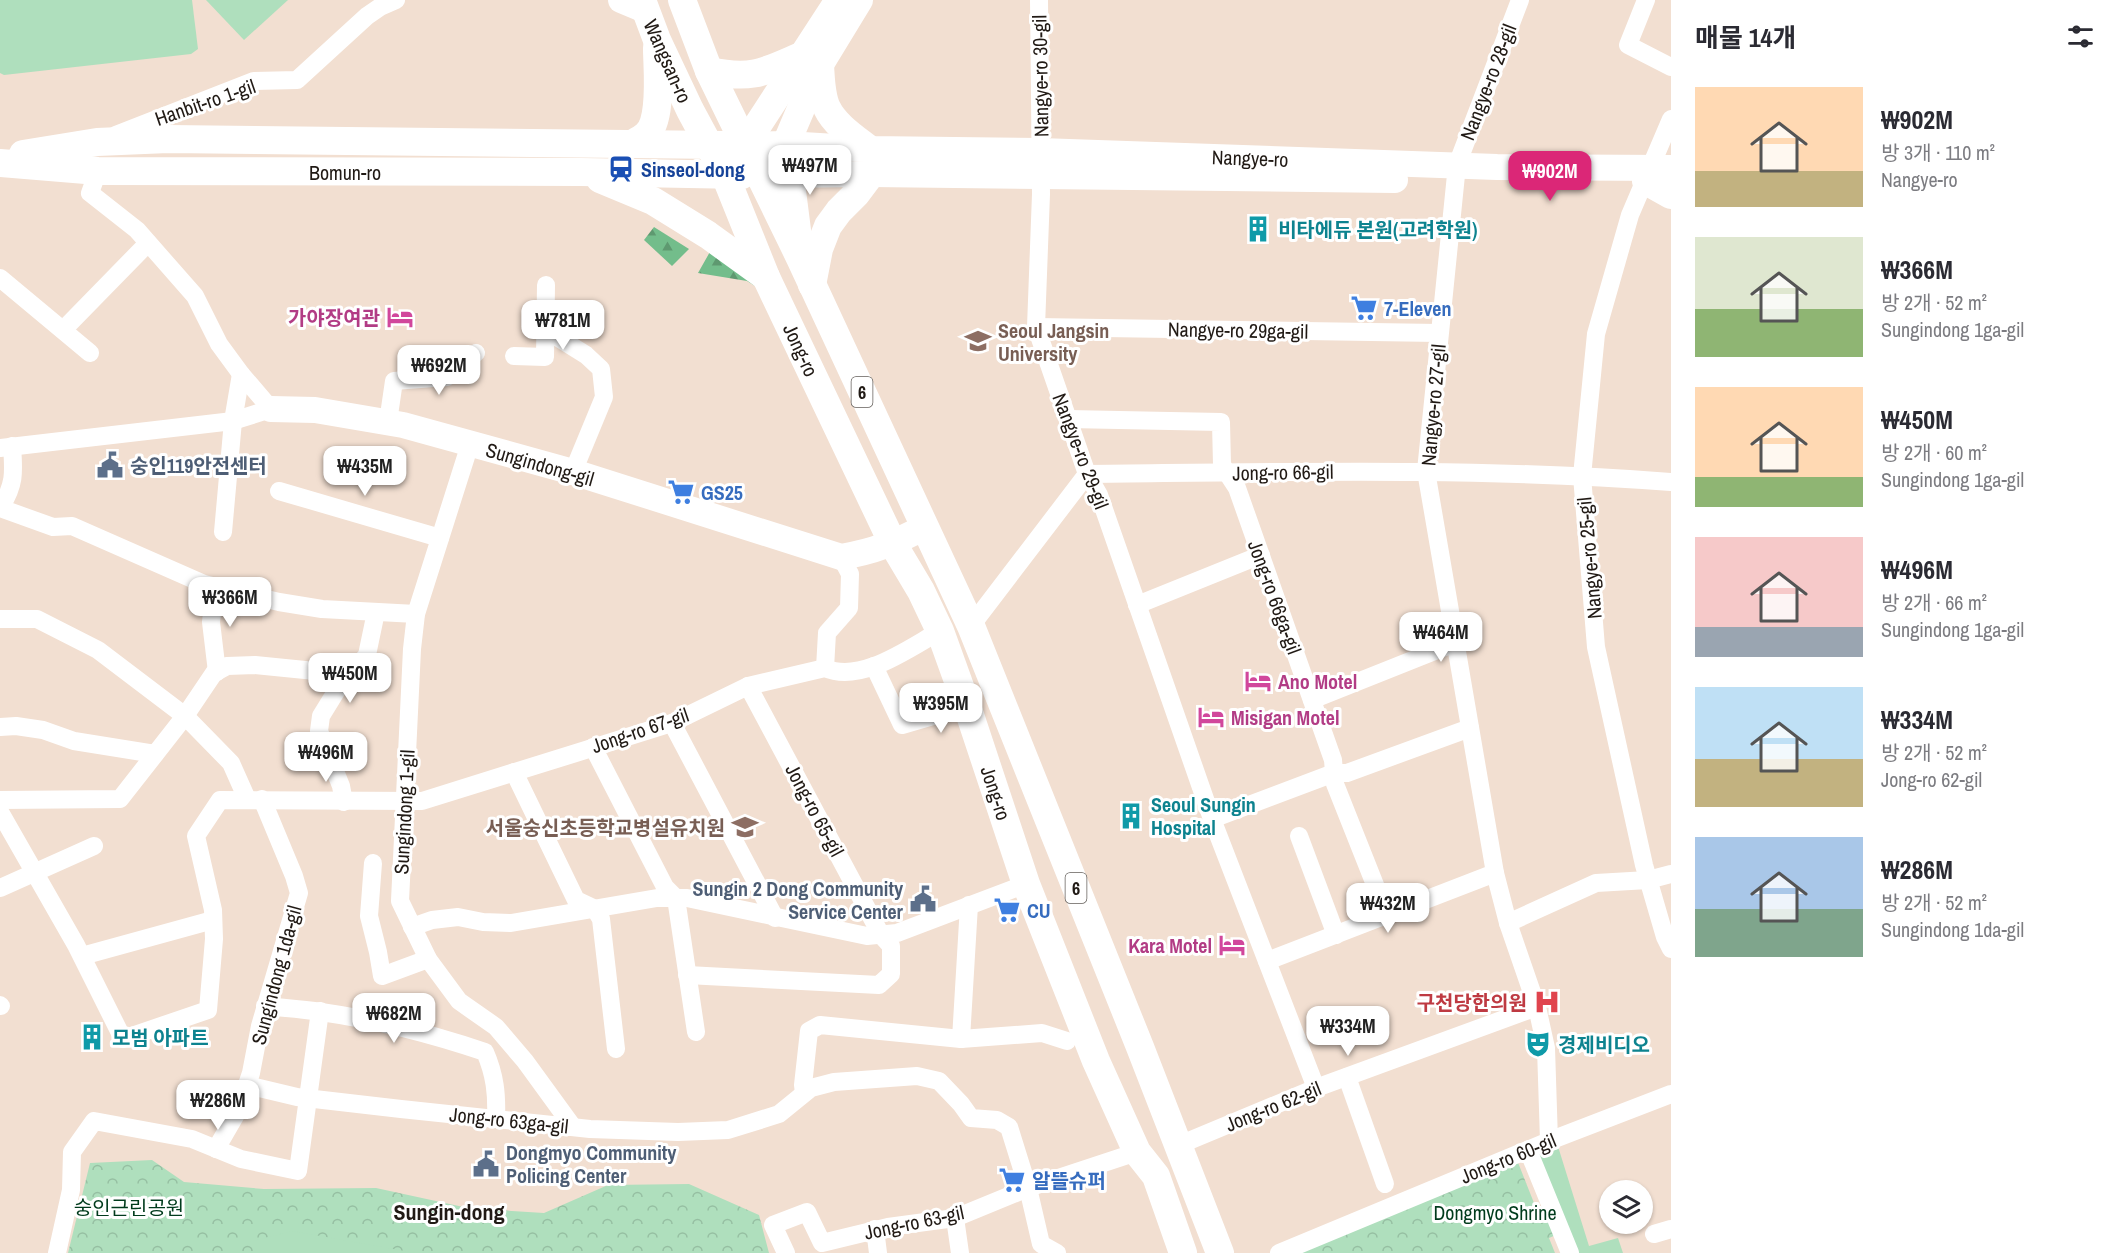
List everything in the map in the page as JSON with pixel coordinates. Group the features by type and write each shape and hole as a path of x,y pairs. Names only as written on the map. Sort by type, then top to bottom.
{"main road":[{"name":"Wangsan-ro","path":"682,0 710,71 744,145"},
{"path":"760,175 786,144 812,59 839,0"},
{"path":"724,175 744,145 860,0"},
{"name":"Wangsan-ro","path":"636,3 657,40 724,175"},
{"path":"628,174 630,145 646,135 653,126 656,114 657,40"},
{"path":"710,71 731,76 760,74 812,59"},
{"path":"812,59 827,108 870,161 856,194 828,226 819,249 812,285"},
{"name":"Bomun-ro","path":"0,158 97,142 168,140 275,139 675,145 702,132 744,145"},
{"path":"786,144 800,258"},
{"name":"Nangye-ro","path":"744,145 786,144 828,147 870,161 1041,177 1456,172 1659,174"},
{"name":"Jong-ro","path":"744,145 800,258 971,626 1180,1147 1185,1166 1220,1253"},
{"name":"Nangye-ro","path":"760,175 828,174 870,161 1040,152 1456,172"},
{"name":"Bomun-ro","path":"0,163 98,171 581,172 760,175"},
{"path":"581,172 653,201 708,235 766,277"},
{"path":"1659,174 1671,195"},
{"name":"Jong-ro","path":"724,175 766,277 893,544 921,591 940,632 1026,884 1096,1061 1137,1152 1156,1176 1183,1253"},
{"name":"Sungindong-gil","path":"271,409 315,410 388,422 573,472 842,557 893,544 925,527"}],"street":[{"name":"Hanbit-ro 1-gil","path":"97,142 254,81 297,80 367,16 396,0"},
{"name":"Nangye-ro 30-gil","path":"1039,0 1040,152"},
{"name":"Nangye-ro 28-gil","path":"1456,172 1520,0"},
{"path":"1646,0 1628,45 1671,66"},
{"name":"Nangye-ro 25-gil","path":"1671,119 1659,174 1630,215 1596,334 1582,476 1596,647 1648,880 1671,949"},
{"name":"Nangye-ro 29-gil","path":"1040,152 1036,327 1088,474 1099,495 1212,819 1316,1088"},
{"path":"98,171 90,193 137,230 195,296 219,344 271,409"},
{"name":"Nangye-ro 27-gil","path":"1456,172 1426,471 1495,873 1508,923 1537,1007 1546,1048 1549,1141"},
{"path":"63,330 148,243"},
{"path":"0,279 90,353"},
{"path":"514,356 545,357 546,285"},
{"name":"Nangye-ro 29ga-gil","path":"1036,327 1439,333"},
{"path":"546,330 586,355 601,369 604,397 573,472"},
{"path":"388,422 394,381 447,377 450,368 476,353"},
{"path":"223,532 233,421 241,374"},
{"name":"Sungindong-gil","path":"6,447 233,421 271,409"},
{"name":"Jong-ro 66ga-gil","path":"1068,419 1221,422 1222,465 1237,488 1333,760 1335,784 1388,915"},
{"name":"Sungindong 1-gil","path":"470,444 416,614 412,649 400,901 428,959 459,1001 496,1027 566,1114 573,1127"},
{"path":"6,447 14,478 9,494 0,508 53,527 72,526 204,584 279,602 321,609 416,614"},
{"name":"Jong-ro 66-gil","path":"1088,474 1426,471 1582,476 1671,482"},
{"path":"971,626 1088,474"},
{"path":"279,491 440,538"},
{"path":"1137,605 1261,555"},
{"path":"825,668 827,633 849,608 850,574 842,557"},
{"path":"214,586 211,622 217,672"},
{"path":"344,802 319,732 321,716 338,690 367,655 376,612"},
{"name":"Sungindong 1da-gil","path":"0,619 37,619 98,650 185,716 231,763 254,799 294,876 299,893 265,1006 247,1085 238,1110 216,1149"},
{"name":"Jong-ro 67-gil","path":"213,920 213,910 196,836 220,800 422,801 672,723 748,686 825,668 836,673 879,665 940,632"},
{"path":"1312,700 1455,643"},
{"path":"0,800 120,799 217,672 227,666 255,665 315,671 346,668 361,663"},
{"path":"874,666 902,725 967,706"},
{"name":"Jong-ro 65-gil","path":"687,975 879,985 891,974 891,946 881,935 748,686"},
{"path":"672,723 775,918"},
{"path":"0,727 16,726 43,730 74,741 155,754"},
{"path":"1212,819 1334,773 1347,773 1470,728"},
{"path":"593,747 665,887 676,898 696,1032"},
{"path":"514,772 576,900 595,909 601,919 616,1049"},
{"path":"0,812 82,956 123,1038 208,1010 214,939 213,920 82,956"},
{"path":"1299,836 1335,935"},
{"path":"0,888 94,846"},
{"path":"373,863 369,916 382,976 428,959"},
{"path":"1267,961 1495,873"},
{"path":"1508,923 1596,883 1648,880 1671,874"},
{"path":"412,927 432,920 458,917 483,922 511,923 657,898 687,898 867,936 897,933 1026,884"},
{"path":"961,1040 969,905"},
{"path":"265,1006 320,1011 436,1036 485,1052 493,1071 497,1097 496,1119"},
{"name":"Jong-ro 62-gil","path":"1180,1147 1191,1140 1316,1088 1537,1007"},
{"path":"57,1253 71,1190 72,1152 94,1121 192,1139 241,1159 298,1171 320,1011"},
{"path":"804,1093 809,1032 820,1024 961,1040 1042,1033 1067,1041"},
{"name":"Jong-ro 63ga-gil","path":"247,1085 308,1099 573,1127 678,1132 728,1130 779,1114 811,1088 834,1082 917,1076 939,1081 961,1104 971,1119 997,1120 1009,1127 1028,1188"},
{"path":"1347,1077 1385,1184"},
{"name":"Jong-ro 60-gil","path":"1279,1253 1549,1141 1671,1094"},
{"path":"1528,1150 1570,1253"},
{"name":"Jong-ro 63-gil","path":"786,1253 773,1225 807,1212 822,1243 875,1230 955,1218 1028,1188 1137,1152"},
{"path":"1028,1188 1041,1244 1057,1253"},
{"path":"955,1218 960,1253"},
{"path":"875,1230 878,1253"}],"green space":[{"path":"0,0 192,0 198,49 191,54 4,75 0,73"},
{"path":"206,0 288,0 244,40"},
{"path":"654,227 689,249 672,266 644,240"},
{"path":"711,250 756,285 747,281 698,273"},
{"path":"1556,1140 1589,1246 1618,1238 1623,1253 1574,1253 1533,1152"},
{"name":"숭인근린공원","path":"152,1160 184,1182 264,1189 376,1188 468,1208 544,1213 608,1185 689,1184 759,1215 769,1253 68,1253 90,1163"},
{"name":"Dongmyo Shrine","path":"1517,1160 1536,1208 1544,1205 1556,1235 1549,1238 1555,1253 1293,1253"},
{"path":"292,1231 416,1253 260,1253 249,1242"}],"place":[{"name":"Sinseol-dong","path":"621,169"},
{"name":"비타에듀 본원(고려학원)","path":"1258,229"},
{"name":"7-Eleven","path":"1364,308"},
{"name":"가야장여관","path":"400,317"},
{"name":"Seoul Jangsin University","path":"978,341"},
{"name":"숭인119안전센터","path":"110,465"},
{"name":"GS25","path":"681,492"},
{"name":"Ano Motel","path":"1258,681"},
{"name":"Misigan Motel","path":"1211,717"},
{"name":"Seoul Sungin Hospital","path":"1131,816"},
{"name":"서울숭신초등학교병설유치원","path":"745,827"},
{"name":"Sungin 2 Dong Community Service Center","path":"923,899"},
{"name":"CU","path":"1007,910"},
{"name":"Kara Motel","path":"1232,945"},
{"name":"구천당한의원","path":"1547,1002"},
{"name":"모범 아파트","path":"92,1037"},
{"name":"경제비디오","path":"1538,1044"},
{"name":"Dongmyo Community Policing Center","path":"486,1164"},
{"name":"알뜰슈퍼","path":"1012,1180"}],"district":[{"name":"Sungin-dong","path":"449,1212"}]}
